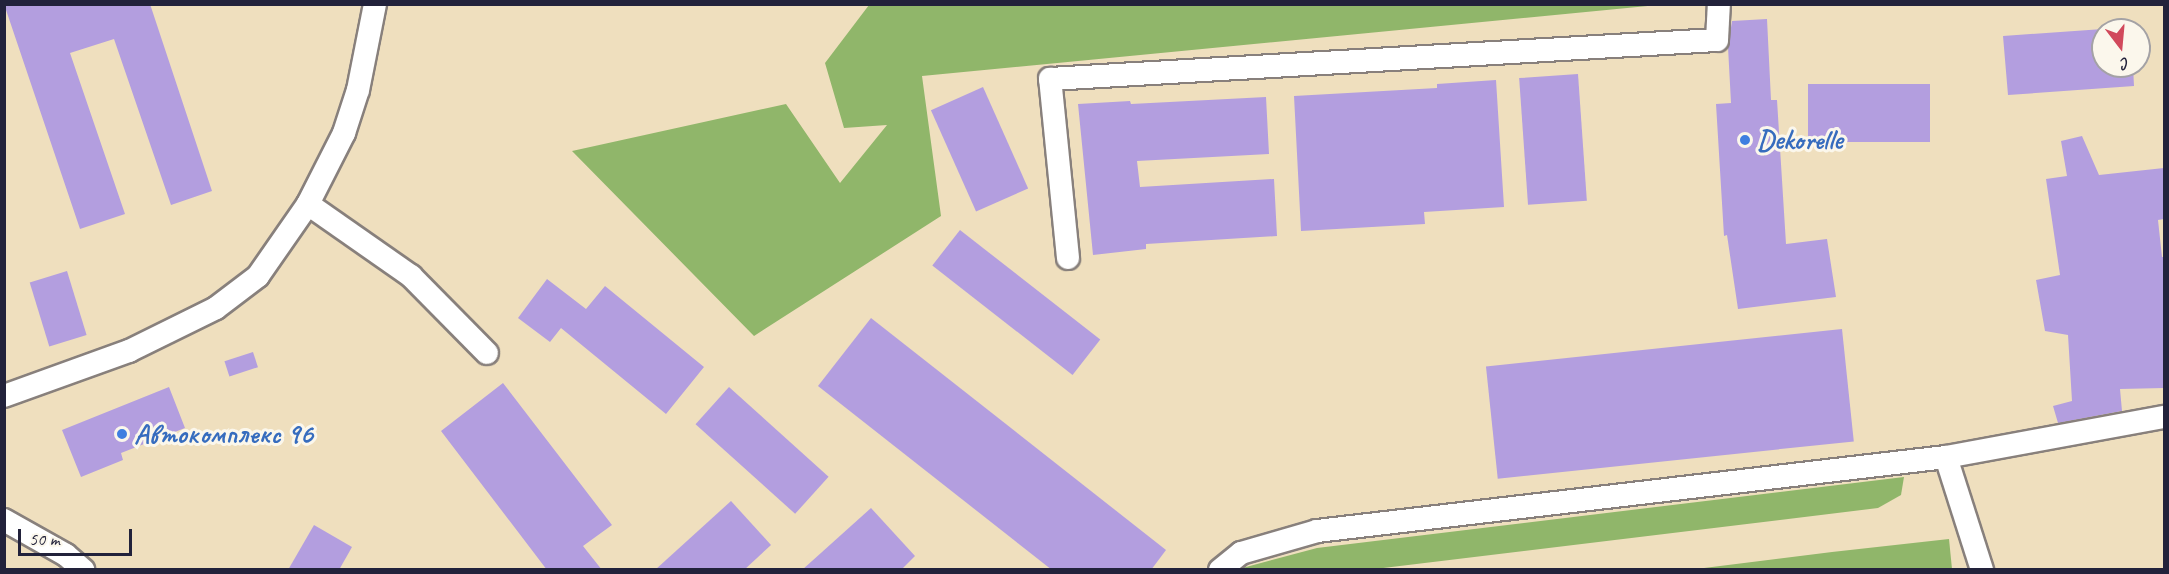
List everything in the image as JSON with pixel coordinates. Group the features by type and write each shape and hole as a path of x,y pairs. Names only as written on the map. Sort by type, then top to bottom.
{"street":[{"path":"4,396 129,351 216,308 258,276 308,204 348,122 368,47 375,4"},
{"path":"1068,258 1050,79 1717,40 1719,4"},
{"path":"308,204 411,276 487,353"},
{"path":"1221,570 1241,553 1317,531 1946,457 2164,417"},
{"path":"1946,457 1982,570"},
{"path":"4,520 66,555 83,570"}],"green space":[{"path":"869,5 1658,5 922,76 941,216 754,336 572,151 786,104 840,183 887,125 844,128 825,63"},
{"path":"1904,477 1901,495 1878,508 1375,569 1235,570 1317,548"},
{"path":"1949,539 1952,569 1696,569 1832,552"}],"building":[{"path":"4,4 150,4 212,191 171,205 114,39 70,53 125,214 80,229"},
{"path":"1767,19 1771,100 1777,100 1786,244 1827,239 1836,297 1738,309 1727,235 1724,236 1716,104 1731,103 1728,47 1732,21"},
{"path":"2091,30 2091,78 2134,78 2134,86 2008,95 2003,36"},
{"path":"1578,74 1587,201 1528,205 1519,78"},
{"path":"1496,80 1504,207 1424,212 1425,224 1301,231 1294,96 1437,88 1437,84"},
{"path":"1808,84 1930,84 1930,142 1808,142"},
{"path":"983,87 1028,188 976,212 931,110"},
{"path":"1266,97 1269,154 1137,161 1140,187 1274,179 1277,236 1146,244 1146,249 1093,255 1078,104 1130,101 1131,104"},
{"path":"2082,136 2099,175 2164,168 2164,219 2158,220 2162,257 2164,257 2164,388 2120,389 2122,411 2058,423 2053,406 2072,401 2068,335 2045,331 2036,280 2060,275 2046,179 2067,176 2061,141"},
{"path":"960,230 1100,340 1073,375 932,265"},
{"path":"67,271 87,335 49,346 30,282"},
{"path":"547,279 586,309 605,286 704,367 666,414 561,328 550,342 518,318"},
{"path":"871,318 1166,550 1151,570 1052,570 818,386"},
{"path":"1842,329 1854,441 1498,479 1486,366"},
{"path":"253,352 258,367 229,376 224,361"},
{"path":"503,383 612,525 583,546 602,570 547,570 441,431"},
{"path":"169,387 185,428 121,453 123,460 81,477 62,430"},
{"path":"729,387 829,477 795,514 696,424"},
{"path":"731,501 771,545 744,570 655,570"},
{"path":"871,508 915,556 901,570 802,570"},
{"path":"314,525 352,547 339,570 288,570"}],"place":[{"name":"Dekorelle","path":"1745,140"},
{"name":"Автокомплекс 96","path":"122,434"}]}
